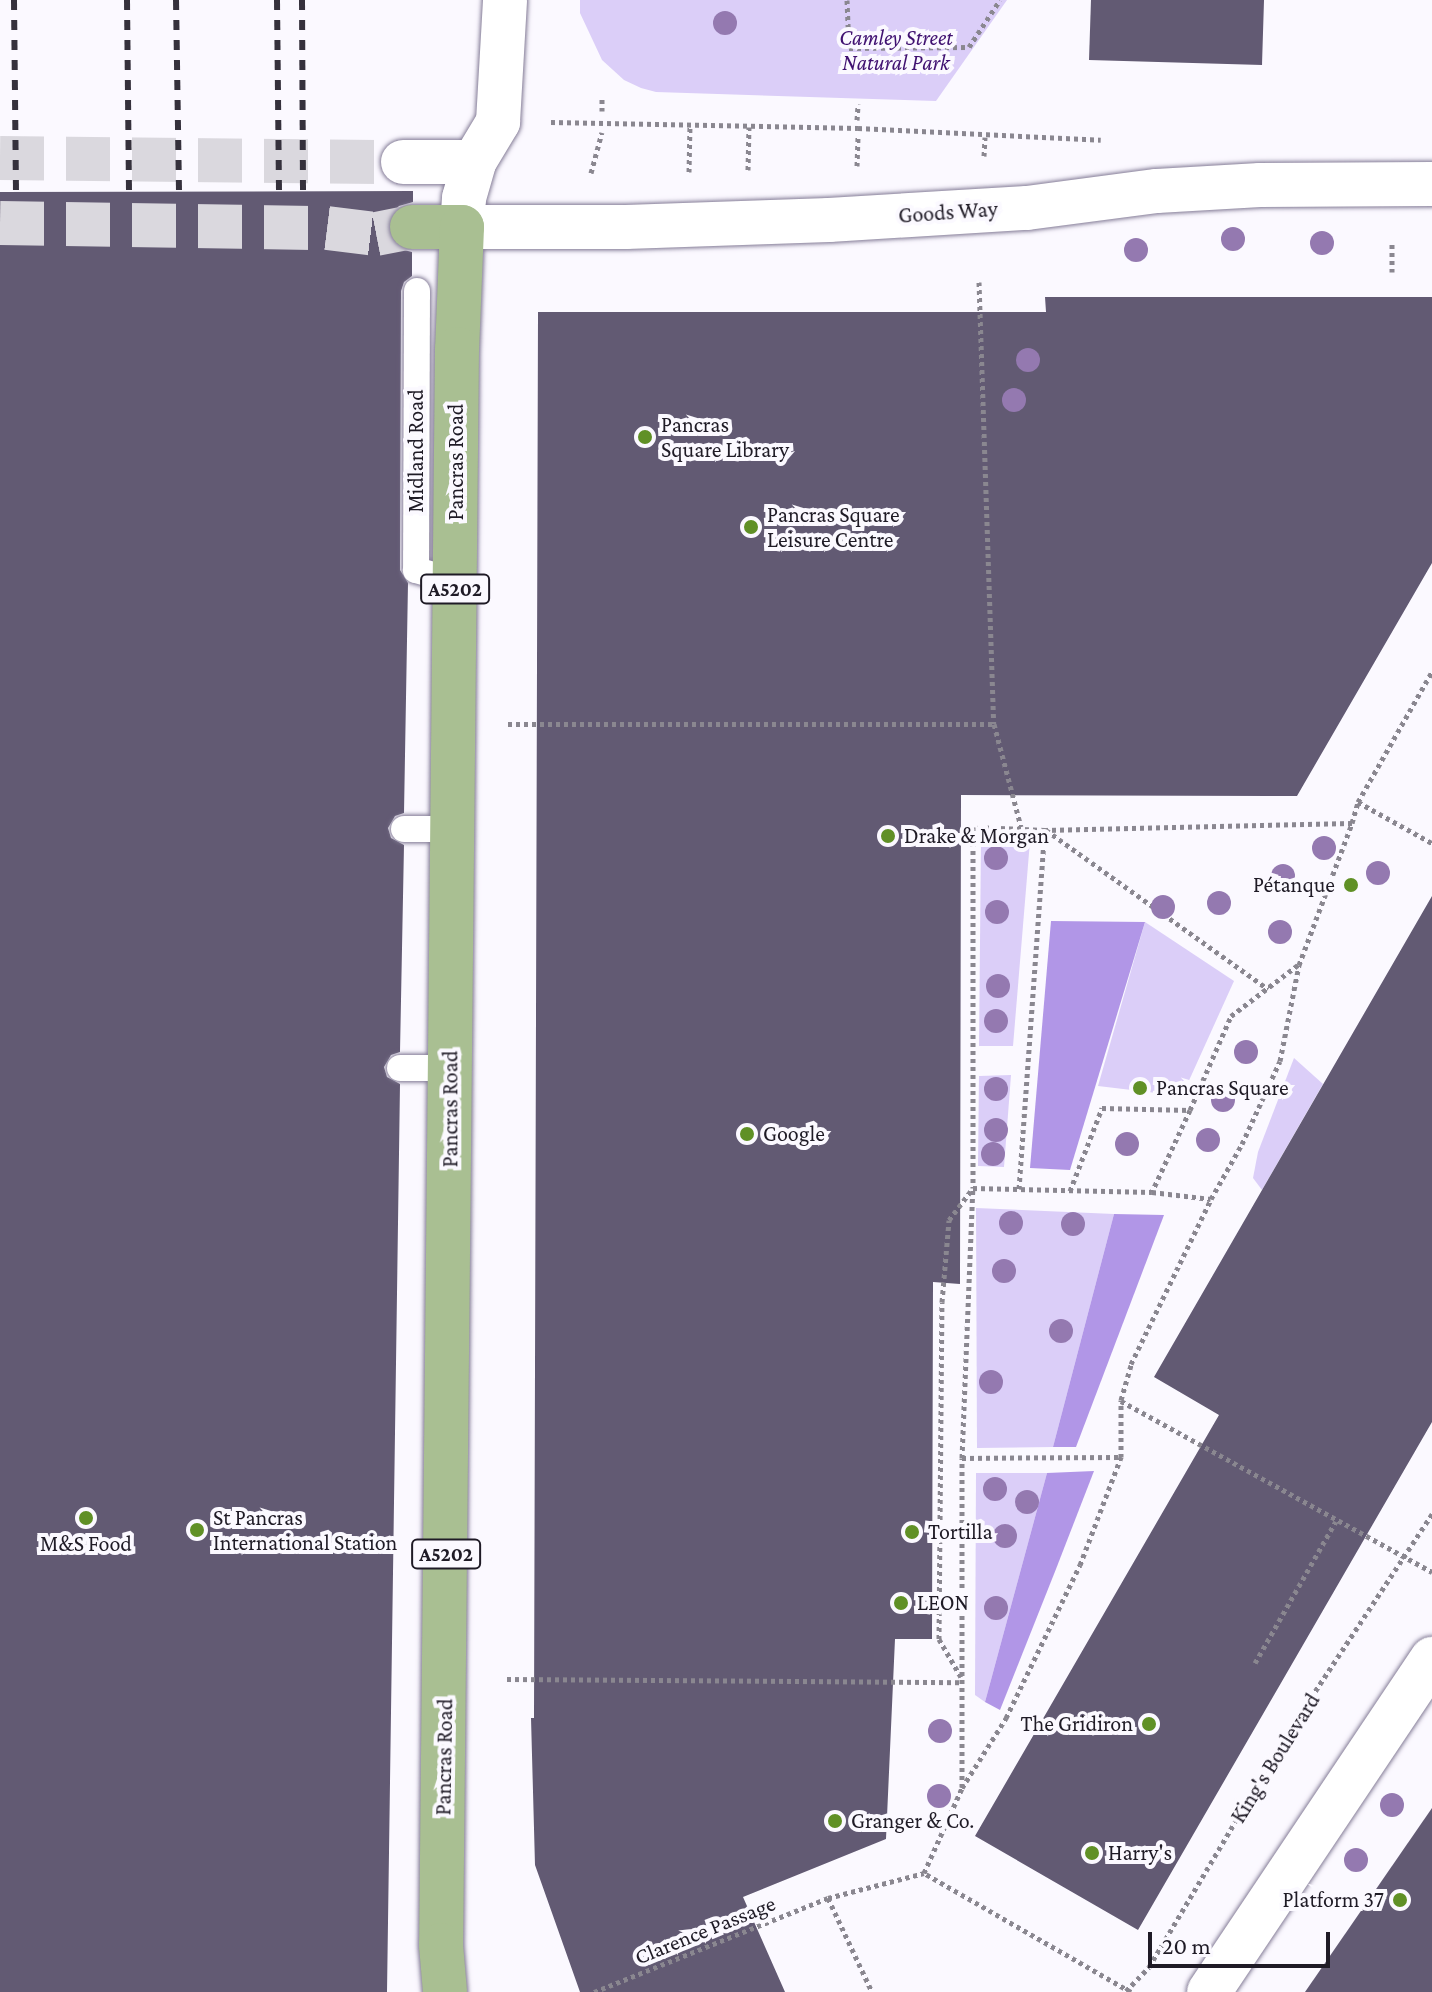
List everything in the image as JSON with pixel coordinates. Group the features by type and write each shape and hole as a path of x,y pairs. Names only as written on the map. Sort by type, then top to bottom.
{"main road":[{"path":"412,227 462,227"},
{"name":"Pancras Road","path":"445,1992 441,1945 457,349 462,227"}],"street":[{"path":"498,122 505,0"},
{"name":"Pancras Road","path":"462,227 464,198 474,162 498,122"},
{"path":"403,162 474,162"},
{"name":"Goods Way","path":"462,227 626,227 829,220 1027,208 1157,191 1260,185 1432,184"},
{"path":"1209,1992 1432,1659"}],"lane":[{"name":"Midland Road","path":"417,291 416,570 455,581"},
{"path":"404,829 453,829"},
{"path":"400,1068 451,1068"}],"path":[{"path":"847,0 849,48 969,47 1000,0"},
{"path":"602,97 602,111"},
{"path":"857,120 858,104"},
{"path":"498,122 858,128 1114,140"},
{"path":"689,173 690,125"},
{"path":"748,172 749,127"},
{"path":"590,183 602,132"},
{"path":"856,175 858,135"},
{"path":"1022,138 1023,150"},
{"path":"1392,242 1392,272"},
{"path":"979,282 994,724 1021,827"},
{"path":"1128,1991 924,1873 962,1788 1006,1718 1080,1565 1121,1457 1121,1400 1131,1364 1211,1199 1242,1144 1280,1061 1299,965 1358,802 1432,672"},
{"path":"508,724 994,724"},
{"path":"1358,802 1432,843"},
{"path":"962,1788 962,1458 973,1188 973,827 1045,830 1352,823"},
{"path":"1045,830 1268,989"},
{"path":"1019,1189 1045,830"},
{"path":"1152,1192 1231,1016 1299,965"},
{"path":"1070,1191 1102,1108 1190,1110"},
{"path":"973,1188 1152,1192 1211,1199"},
{"path":"962,1681 939,1639 942,1302 949,1220 973,1188"},
{"path":"1121,1400 1432,1572"},
{"path":"962,1458 1121,1457"},
{"name":"King's Boulevard","path":"1128,1991 1149,1967 1289,1731 1432,1516"},
{"path":"1255,1663 1336,1521"},
{"path":"507,1679 962,1681"},
{"name":"Clarence Passage","path":"594,1992 828,1898 924,1873"},
{"path":"828,1898 872,1992"}],"green space":[{"name":"Camley Street Natural Park","path":"580,0 1007,0 936,101 656,92 641,88 624,80 602,60 580,13"},
{"path":"981,840 1030,841 1013,1046 979,1046"},
{"path":"1145,922 1234,981 1182,1096 1098,1086"},
{"path":"1294,1058 1323,1084 1262,1190 1253,1178 1258,1152"},
{"path":"1011,1075 1004,1167 978,1166 979,1076"},
{"path":"976,1208 1114,1214 1053,1447 977,1448"},
{"path":"976,1473 1047,1473 985,1702 975,1695"}],"shaded area":[{"path":"1051,921 1145,922 1070,1170 1030,1168"},
{"path":"1114,1214 1164,1215 1076,1447 1053,1447"},
{"path":"1094,1471 1000,1710 985,1702 1047,1473"}],"building":[{"path":"1091,0 1264,0 1262,65 1089,60"},
{"name":"St Pancras International Station","path":"413,191 413,202 399,206 390,215 387,226 391,240 400,249 412,252 412,276 404,282 401,291 400,570 408,583 404,813 395,816 388,828 391,838 404,845 400,1052 391,1055 384,1067 387,1077 400,1084 387,1992 0,1992 0,192"},
{"path":"1045,297 1432,297 1432,563 1297,796 961,795 960,1284 933,1282 932,1639 895,1639 886,1839 743,1897 785,1992 580,1992 535,1865 531,1718 534,1718 538,312 1046,312"},
{"path":"1432,896 1432,1422 1138,1930 975,1836 1219,1415 1154,1377"},
{"name":"Platform 37","path":"1432,1808 1432,1992 1305,1992"}],"tunnel":[{"path":"0,158 403,162"},
{"path":"0,223 327,228 376,234 412,227"}],"railway":[{"path":"14,0 16,192"},
{"path":"127,0 129,191"},
{"path":"176,0 179,191"},
{"path":"277,0 279,191"},
{"path":"302,0 303,191"}],"place":[{"name":"Pancras Square Library","path":"645,437"},
{"name":"Pancras Square Leisure Centre","path":"751,527"},
{"name":"Drake & Morgan","path":"888,836"},
{"name":"Pétanque","path":"1351,885"},
{"name":"Pancras Square","path":"1140,1088"},
{"name":"Google","path":"747,1134"},
{"name":"M&S Food","path":"86,1518"},
{"name":"St Pancras International Station","path":"197,1530"},
{"name":"Tortilla","path":"912,1532"},
{"name":"LEON","path":"901,1603"},
{"name":"The Gridiron","path":"1149,1724"},
{"name":"Granger & Co.","path":"835,1821"},
{"name":"Harry's","path":"1092,1853"},
{"name":"Platform 37","path":"1400,1900"}]}
